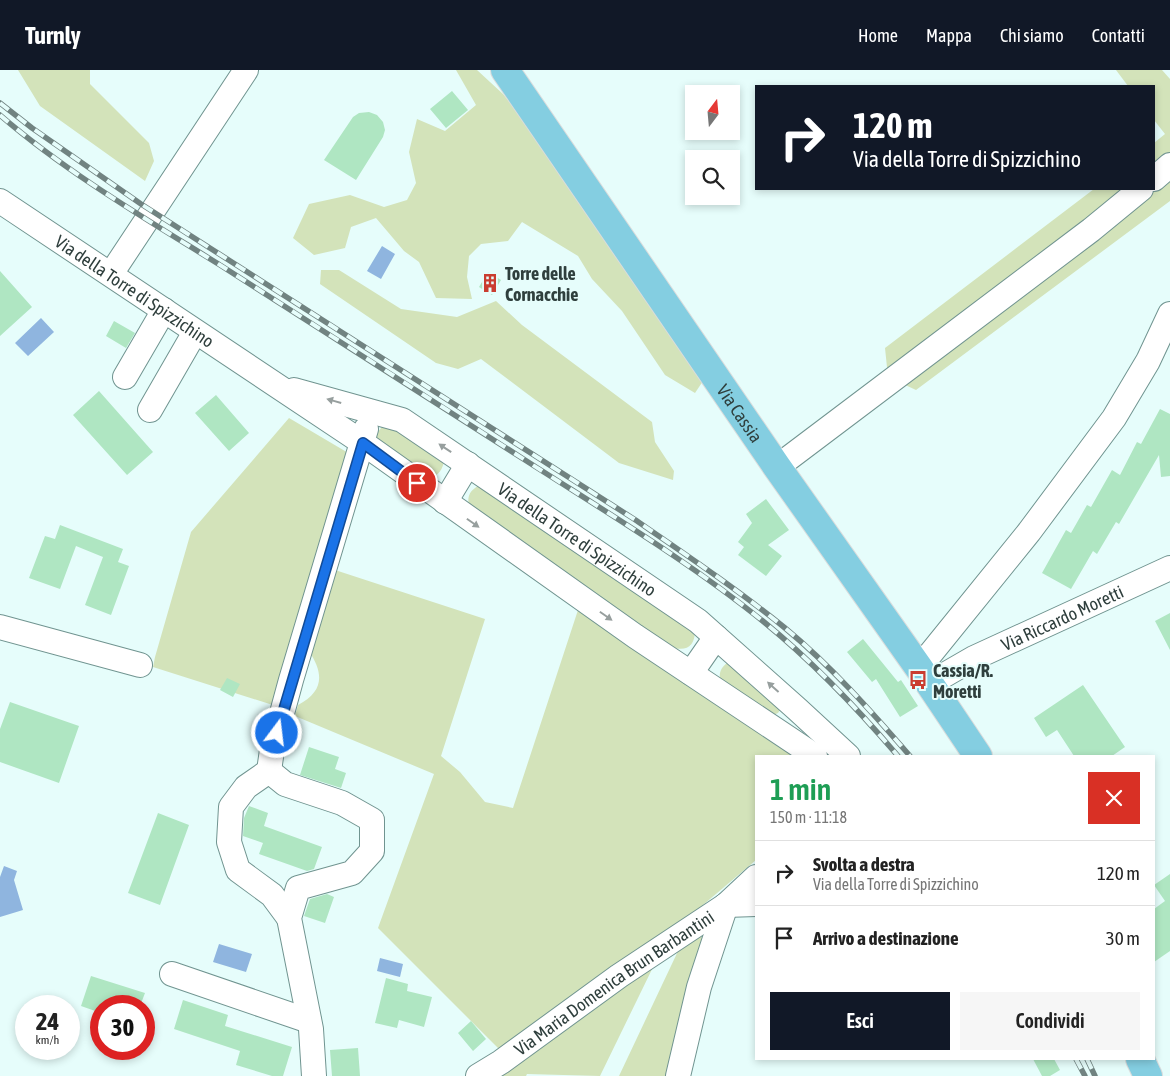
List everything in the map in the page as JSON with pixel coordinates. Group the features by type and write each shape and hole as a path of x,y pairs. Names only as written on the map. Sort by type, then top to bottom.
{"main road":[{"name":"Via Cassia","path":"505,70 977,755"},
{"path":"1140,1060 1148,1076"}],"street":[{"path":"112,274 246,70"},
{"path":"1155,177 1170,165"},
{"path":"777,467 1091,230 1140,190"},
{"name":"Via della Torre di Spizzichino","path":"0,201 363,443 635,636 814,755"},
{"path":"125,377 164,310"},
{"path":"924,676 1109,426 1131,391 1170,314"},
{"path":"150,410 195,332"},
{"name":"Via della Torre di Spizzichino","path":"271,383 402,420 676,605 716,636 847,755"},
{"path":"270,771 272,750 367,425 381,414"},
{"path":"445,502 468,464"},
{"name":"Via Riccardo Moretti","path":"924,676 974,658 1041,626 1136,586 1170,568"},
{"path":"0,627 140,666"},
{"path":"691,673 716,636"},
{"path":"776,729 797,709"},
{"path":"270,771 285,784 342,803 372,820 372,851 352,873 298,888 289,918"},
{"path":"270,771 246,787 231,807 229,842 238,870 272,895 289,918 309,1021 314,1076"},
{"name":"Via Maria Domenica Brun Barbantini","path":"478,1076 501,1062 619,976 726,905 755,878"},
{"path":"678,1076 698,988 726,905 755,904"},
{"path":"172,974 309,1021"}],"green space":[{"path":"18,70 90,70 90,84 149,143 154,161 145,181 40,106"},
{"path":"456,70 477,70 503,94 622,248 705,378 695,393 665,375 622,311 592,279 578,256 522,222 508,241 481,244 469,256 467,277 472,299 436,298 419,262 404,251 376,218 351,227 345,248 314,255 293,238 309,204 350,195 384,207 407,200 416,183 409,152 417,119 445,131 476,105"},
{"path":"1116,70 1162,70 1170,79 1170,201 916,390 888,377 885,348 1093,190 1155,190 1155,142 1165,134 1155,121 1155,85 1127,85"},
{"path":"321,270 339,270 401,309 457,317 496,301 522,325 652,422 655,442 674,471 673,480 619,463 481,359 458,369 436,363 320,284"},
{"path":"289,418 350,454 276,706 153,667 191,532"},
{"path":"382,427 392,427 444,462 440,471 427,479 374,441 376,434"},
{"path":"481,484 695,627 692,644 689,647 680,649 668,646 470,510 468,501 470,494"},
{"path":"335,570 485,619 441,756 460,772 485,802 513,808 578,610 792,755 755,755 755,861 690,916 500,1050 378,928 434,774 295,716 298,705 313,694 319,681 317,667 309,651"},
{"path":"727,663 781,708 778,713 773,715 720,680 721,670"},
{"path":"709,924 671,1076 619,1076 679,949"},
{"path":"657,959 600,1076 527,1074 526,1076 490,1076"}],"water":[{"path":"382,246 395,254 381,279 367,271"},
{"path":"41,318 54,332 28,356 15,343"},
{"path":"4,866 17,871 14,880 23,910 0,917 0,877"},
{"path":"219,944 252,954 246,972 213,962"},
{"path":"380,958 403,964 400,977 377,971"}],"building":[{"path":"452,91 468,110 446,128 430,109"},
{"path":"369,112 377,115 383,122 385,130 383,137 356,180 324,160 353,117 359,113"},
{"path":"0,271 32,307 0,336"},
{"name":"Torre delle Cornacchie","path":"488,272 501,280 492,295 479,287"},
{"path":"114,321 135,333 126,348 106,336"},
{"path":"99,391 153,452 127,475 73,415"},
{"path":"216,395 249,433 229,451 195,413"},
{"path":"1160,409 1170,414 1170,476 1161,477 1159,455 1119,524 1116,522 1097,554 1093,551 1071,589 1042,573 1066,530 1071,533 1087,505 1091,507 1112,470 1120,475 1137,442 1141,444"},
{"path":"766,499 789,530 768,545 782,556 766,576 738,555 744,547 738,542 752,523 746,514"},
{"path":"60,525 123,549 118,562 129,566 111,615 85,605 103,557 76,546 60,589 29,578 45,536 55,539"},
{"path":"1170,613 1170,650 1155,621"},
{"path":"863,639 898,682 901,680 918,706 900,717 876,679 872,682 847,652"},
{"path":"227,678 240,684 233,697 220,690"},
{"path":"1083,685 1125,747 1113,755 1073,755 1057,730 1046,737 1034,718"},
{"path":"10,702 79,726 59,783 0,762 0,729"},
{"path":"309,747 339,757 335,769 346,773 341,788 300,775"},
{"path":"249,806 268,813 264,826 322,847 314,869 307,871 259,854 263,843 243,836 244,818"},
{"path":"158,813 189,825 160,905 128,893"},
{"path":"1170,874 1170,951 1155,961 1155,908 1165,901 1155,884"},
{"path":"327,894 334,897 325,923 304,916 310,899"},
{"path":"91,976 145,993 144,995 90,995 90,1009 81,1006"},
{"path":"386,978 408,984 407,991 432,997 424,1027 399,1020 397,1028 375,1023"},
{"path":"183,1000 228,1015 225,1026 292,1047 283,1076 272,1076 236,1065 240,1051 174,1029"},
{"path":"471,1021 486,1039 473,1051 458,1033"},
{"path":"358,1048 360,1076 332,1076 330,1050"},
{"path":"1034,1060 1055,1060 1060,1070 1050,1076 1042,1076"}],"railway":[{"path":"0,103 32,128 141,204 634,519 711,572 802,643 834,673 909,755"},
{"path":"0,115 52,156 107,194 617,518 707,579 764,622 800,653 851,703 897,755"},
{"path":"1077,1060 1085,1076"},
{"path":"1087,1060 1095,1076"}],"place":[{"name":"Torre delle Cornacchie","path":"490,283"},
{"name":"Cassia/R. Moretti","path":"918,680"}],"route":[{"path":"277,733 330,548 363,443 417,483"}]}
